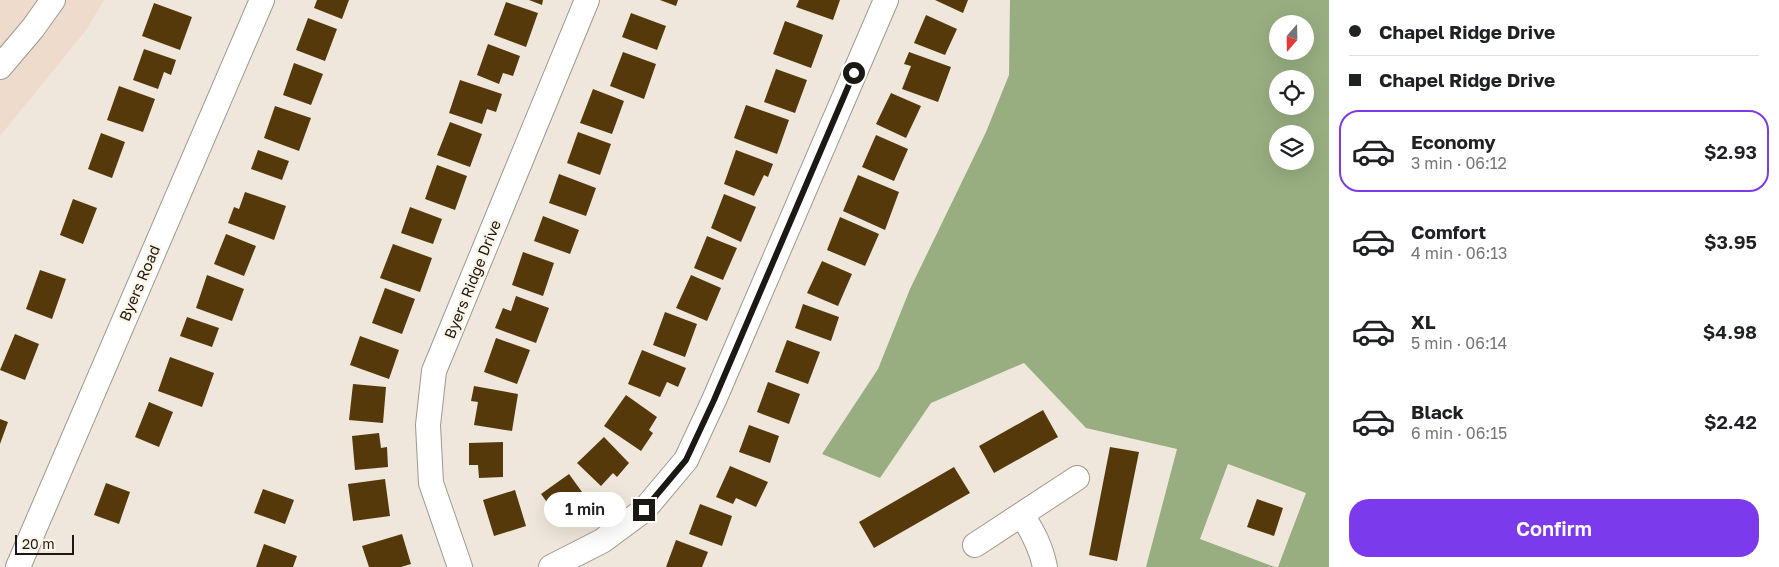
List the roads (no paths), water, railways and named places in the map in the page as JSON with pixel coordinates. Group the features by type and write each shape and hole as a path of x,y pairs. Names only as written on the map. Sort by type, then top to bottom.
{"street":[{"path":"0,67 33,28 53,0"},
{"name":"Byers Road","path":"18,567 262,0"},
{"name":"Byers Ridge Drive","path":"460,567 430,483 428,425 434,371 587,0"},
{"path":"551,567 602,541 644,510 686,460 714,400 886,0"},
{"path":"975,545 1078,478"},
{"path":"1022,515 1038,543 1045,567"}]}
